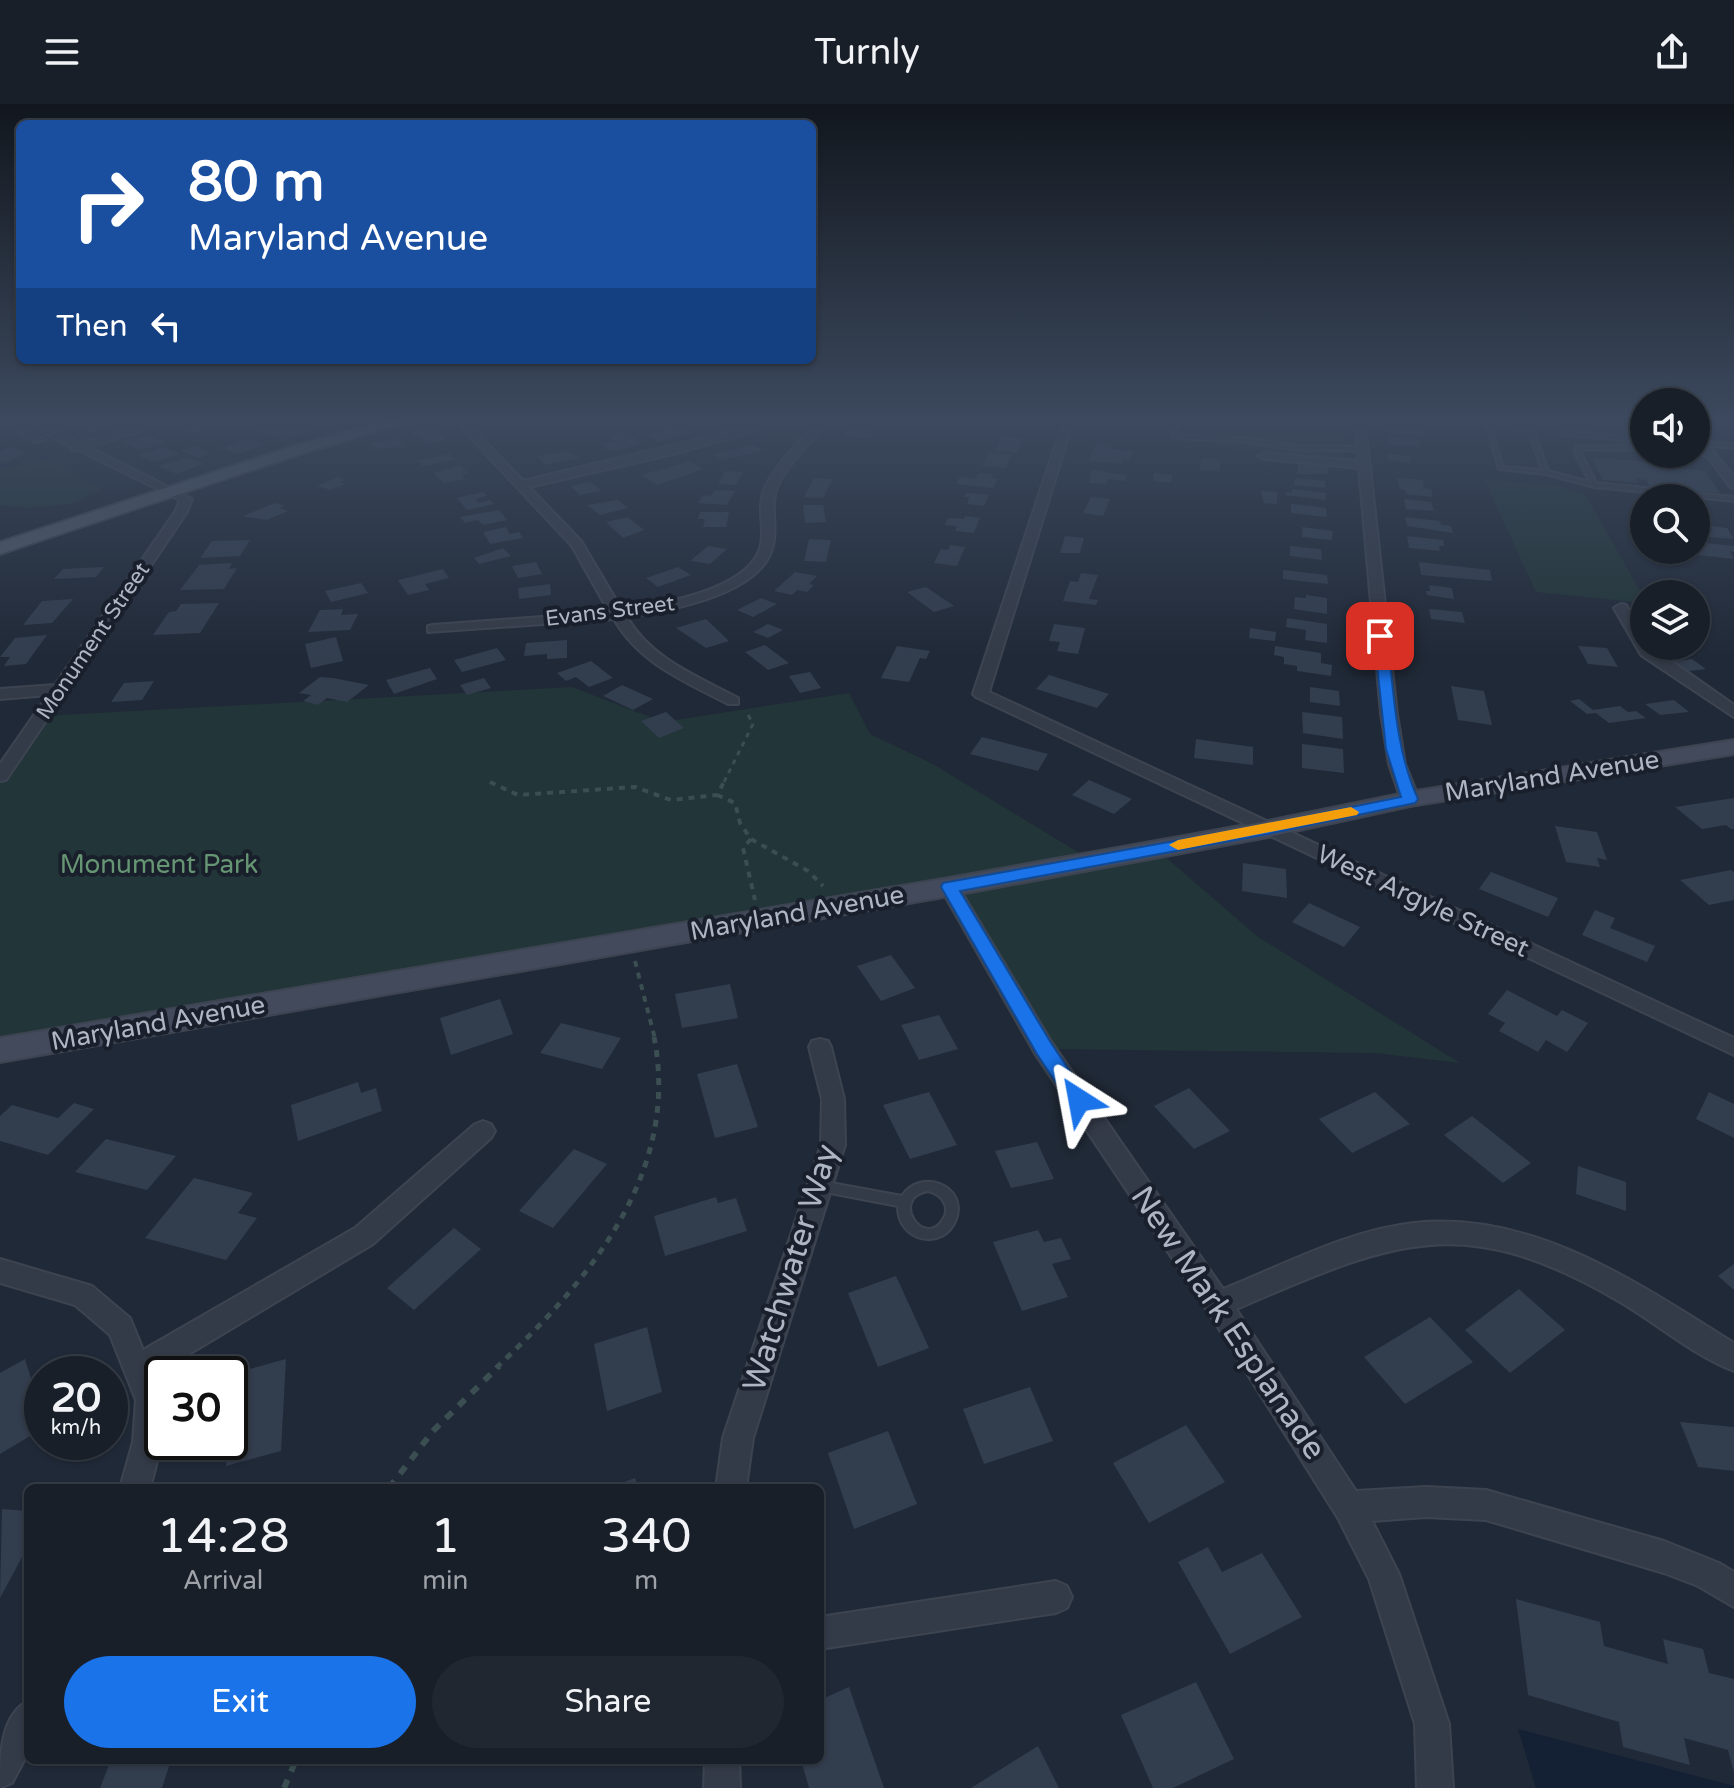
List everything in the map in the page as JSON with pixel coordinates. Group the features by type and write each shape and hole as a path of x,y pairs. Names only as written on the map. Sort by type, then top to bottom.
{"main road":[{"path":"0,548 153,501"},
{"name":"Maryland Avenue","path":"0,1050 949,887 1268,829 1410,799 1734,747"}],"street":[{"name":"Monument Street","path":"0,776 181,512 169,501"},
{"path":"536,501 577,544 631,637 646,653 733,701"},
{"name":"Evans Street","path":"433,629 649,611 708,596 750,572 760,561 770,537 766,509 768,501"},
{"name":"West Argyle Street","path":"1043,501 981,694 1734,1047"},
{"path":"1368,501 1390,726 1400,777 1410,799"},
{"path":"1621,608 1646,652 1734,712"},
{"path":"0,694 62,689"},
{"name":"New Mark Esplanade","path":"949,887 1044,1049 1218,1304 1349,1507 1383,1574 1432,1724 1435,1788"},
{"name":"Watchwater Way","path":"732,1484 738,1438 833,1145 833,1099 820,1047"},
{"path":"139,1368 364,1236 483,1131"},
{"path":"1218,1304 1363,1245 1414,1233 1478,1234 1555,1256 1617,1285 1734,1358"},
{"path":"0,1271 83,1295 120,1327 150,1400 148,1442 136,1484"},
{"path":"1349,1507 1426,1502 1486,1505 1664,1557 1708,1574 1734,1591"},
{"path":"824,1632 1056,1597"},
{"path":"0,1771 24,1726"},
{"path":"722,1764 722,1788"}],"lane":[{"path":"820,1186 904,1202"}],"path":[{"path":"717,795 753,724 750,716 733,701"},
{"path":"490,782 518,795 635,787 671,800 717,795 735,803 740,823 751,839 766,851 813,873 823,886"},
{"path":"751,839 743,848 744,861 763,919"},
{"path":"392,1484 432,1429 546,1320 583,1279 630,1201 652,1150 661,1102 657,1055 634,957"},
{"path":"284,1788 294,1764"}],"green space":[{"path":"0,501 78,501 28,508 0,505"},
{"path":"1494,501 1589,501 1634,580 1630,580 1630,602 1536,592"},
{"name":"Monument Park","path":"572,687 663,722 849,693 870,734 933,764 1091,860 1156,849 1257,936 1460,1063 1375,1053 1044,1049 949,887 0,1050 0,776 43,716"}],"water":[{"path":"1518,1729 1734,1786 1734,1788 1536,1788"}],"building":[{"path":"459,501 479,503 491,501 494,504 467,510"},
{"path":"619,501 628,508 600,515 587,505"},
{"path":"700,501 730,501 727,505 698,503"},
{"path":"968,501 986,501 984,506 967,504"},
{"path":"1089,501 1109,501 1103,516 1083,513"},
{"path":"1404,501 1418,501 1431,502 1434,511 1406,509"},
{"path":"275,503 285,506 279,508 288,511 267,520 243,516"},
{"path":"1291,504 1326,508 1327,517 1291,513"},
{"path":"803,505 823,505 826,522 805,523"},
{"path":"499,510 507,520 483,525 478,520 465,523 460,517"},
{"path":"700,512 729,512 726,527 703,527 705,519 698,519"},
{"path":"965,516 980,518 974,533 955,531 957,526 945,525 948,518 964,519"},
{"path":"628,517 644,530 623,538 606,522"},
{"path":"1405,517 1440,521 1441,525 1451,526 1453,533 1407,526"},
{"path":"1710,526 1727,528 1734,539 1710,537"},
{"path":"506,527 510,534 519,532 523,538 490,544 483,532"},
{"path":"1302,527 1333,531 1332,540 1302,537"},
{"path":"1065,536 1084,538 1080,553 1060,553"},
{"path":"1407,536 1443,540 1444,546 1439,546 1440,551 1409,548"},
{"path":"809,539 831,540 826,562 804,561"},
{"path":"250,540 240,556 200,558 212,541"},
{"path":"1710,543 1734,546 1734,552 1730,551 1734,559 1710,556"},
{"path":"950,545 965,547 957,566 934,563 941,549 948,550"},
{"path":"708,546 727,549 710,564 690,561"},
{"path":"1290,546 1321,549 1322,560 1290,556"},
{"path":"503,548 511,556 479,564 474,558"},
{"path":"536,562 542,574 518,578 512,566"},
{"path":"1419,562 1490,570 1492,581 1421,575"},
{"path":"232,563 229,569 237,568 224,589 180,590 199,565"},
{"path":"104,567 96,577 54,579 63,569"},
{"path":"678,567 691,575 658,587 646,578"},
{"path":"443,569 449,578 425,584 429,590 408,595 398,580"},
{"path":"1283,570 1327,575 1328,584 1283,579"},
{"path":"795,572 817,576 809,584 814,585 807,592 797,590 792,595 774,591"},
{"path":"1081,573 1098,575 1089,599 1098,600 1096,605 1063,601 1070,581 1078,582"},
{"path":"361,583 368,593 331,602 325,591"},
{"path":"550,584 551,595 519,599 518,588"},
{"path":"1429,585 1452,588 1454,599 1427,595"},
{"path":"926,587 954,606 934,612 907,592"},
{"path":"1306,595 1327,598 1327,614 1294,609 1295,597 1306,598"},
{"path":"761,598 777,604 753,617 737,610"},
{"path":"73,599 52,623 23,625 42,601"},
{"path":"219,603 200,633 153,635 169,612 176,611 181,604"},
{"path":"343,609 341,615 358,614 350,630 308,632 320,610"},
{"path":"1429,609 1462,612 1465,623 1431,619"},
{"path":"1287,618 1327,624 1327,643 1305,640 1306,630 1286,627"},
{"path":"706,619 729,641 706,648 676,628"},
{"path":"768,624 783,630 768,638 753,632"},
{"path":"1054,624 1085,628 1078,654 1057,651 1060,642 1049,641"},
{"path":"1250,628 1276,632 1275,641 1249,638"},
{"path":"47,635 26,664 4,666 10,657 0,657 15,638"},
{"path":"336,637 343,661 311,668 305,644"},
{"path":"567,640 567,658 547,659 547,654 524,656 526,643"},
{"path":"765,645 789,663 768,670 745,652"},
{"path":"897,646 930,651 926,659 920,658 909,682 881,678"},
{"path":"1275,646 1321,653 1321,663 1332,665 1331,676 1297,671 1297,666 1284,664 1284,657 1274,655"},
{"path":"1578,646 1607,648 1618,667 1588,664"},
{"path":"497,648 506,660 462,672 454,660"},
{"path":"1693,660 1706,669 1689,671 1675,661"},
{"path":"591,661 613,678 589,687 576,677 566,681 557,673"},
{"path":"430,668 437,679 394,694 386,680"},
{"path":"810,672 821,688 800,693 789,676"},
{"path":"1049,675 1109,694 1097,708 1036,689"},
{"path":"320,677 369,685 347,702 327,698 318,705 303,701 311,695 299,693"},
{"path":"484,678 491,688 467,695 460,685"},
{"path":"154,681 142,700 111,702 124,683"},
{"path":"622,685 653,699 633,710 603,696"},
{"path":"1451,686 1484,691 1492,725 1458,720"},
{"path":"1310,687 1339,691 1340,706 1310,702"},
{"path":"1579,699 1593,710 1620,706 1646,718 1609,723 1596,713 1587,714 1570,701"},
{"path":"1674,700 1689,712 1660,715 1645,704"},
{"path":"666,712 684,728 659,738 641,721"},
{"path":"1302,712 1342,717 1343,739 1303,733"},
{"path":"982,737 1048,754 1038,771 970,754"},
{"path":"1196,739 1253,747 1253,765 1194,758"},
{"path":"1302,744 1343,749 1344,773 1302,768"},
{"path":"1089,780 1132,799 1114,814 1072,795"},
{"path":"1734,798 1734,829 1726,825 1702,829 1675,807"},
{"path":"1555,826 1597,832 1607,860 1597,858 1600,867 1566,862"},
{"path":"1243,863 1286,869 1287,898 1242,891"},
{"path":"1731,870 1734,872 1734,900 1709,905 1680,880"},
{"path":"1491,872 1558,898 1548,917 1479,889"},
{"path":"1309,903 1360,927 1344,947 1292,922"},
{"path":"1595,910 1615,918 1610,928 1655,946 1647,962 1582,935"},
{"path":"891,955 915,988 881,1001 857,966"},
{"path":"730,984 738,1018 682,1028 675,994"},
{"path":"1507,990 1557,1016 1562,1010 1588,1023 1567,1052 1546,1040 1538,1052 1499,1031 1505,1023 1488,1014"},
{"path":"500,999 513,1034 451,1055 440,1018"},
{"path":"939,1015 958,1049 919,1060 901,1025"},
{"path":"561,1023 621,1038 602,1069 540,1053"},
{"path":"737,1064 758,1127 715,1138 697,1074"},
{"path":"358,1082 361,1093 376,1088 382,1111 298,1141 291,1105"},
{"path":"1189,1088 1230,1131 1194,1149 1154,1106"},
{"path":"929,1092 957,1145 910,1159 883,1105"},
{"path":"1375,1092 1410,1124 1352,1153 1319,1119"},
{"path":"1709,1092 1734,1104 1734,1138 1696,1119"},
{"path":"74,1103 94,1109 48,1155 0,1141 0,1116 12,1105 58,1118"},
{"path":"1472,1116 1531,1163 1503,1183 1444,1135"},
{"path":"106,1139 176,1156 147,1190 75,1172"},
{"path":"1037,1142 1054,1179 1011,1188 995,1151"},
{"path":"574,1149 607,1164 553,1228 519,1211"},
{"path":"1578,1166 1626,1182 1626,1211 1576,1194"},
{"path":"194,1178 253,1193 238,1213 257,1218 226,1260 145,1238"},
{"path":"716,1197 718,1203 736,1198 747,1231 665,1256 654,1216"},
{"path":"454,1228 481,1249 414,1310 387,1288"},
{"path":"1038,1230 1044,1242 1061,1238 1071,1259 1052,1264 1068,1297 1022,1311 993,1242"},
{"path":"1734,1264 1734,1290 1718,1276"},
{"path":"896,1276 929,1348 878,1367 848,1293"},
{"path":"1519,1289 1565,1330 1510,1373 1465,1330"},
{"path":"1430,1317 1473,1362 1405,1404 1364,1357"},
{"path":"647,1327 662,1392 607,1411 594,1344"},
{"path":"286,1359 281,1451 248,1460 248,1369"},
{"path":"24,1360 24,1440 0,1454 0,1373"},
{"path":"1030,1387 1053,1441 984,1464 963,1409"},
{"path":"1680,1422 1734,1427 1734,1471 1698,1467"},
{"path":"1186,1425 1225,1482 1149,1523 1113,1463"},
{"path":"888,1431 917,1504 854,1529 828,1453"},
{"path":"227,1460 248,1460 226,1466"},
{"path":"635,1478 637,1484 619,1484"},
{"path":"2,1509 24,1511 24,1553 0,1598"},
{"path":"1208,1547 1222,1572 1262,1553 1302,1617 1230,1654 1178,1562"},
{"path":"1516,1599 1600,1622 1604,1646 1668,1664 1663,1639 1703,1649 1709,1673 1734,1679 1734,1773 1728,1750 1684,1738 1690,1765 1623,1747 1619,1722 1528,1695"},
{"path":"1196,1682 1234,1759 1173,1788 1153,1788 1121,1715"},
{"path":"849,1687 884,1788 809,1788 802,1764 824,1764 824,1698"},
{"path":"1038,1746 1059,1788 971,1788"},
{"path":"109,1764 170,1764 162,1788 100,1788"}],"slow traffic":[{"path":"1178,845 1351,812"}],"route":[{"path":"1079,1100 1044,1049 949,887 1268,829 1410,799 1393,749 1380,636"}]}
